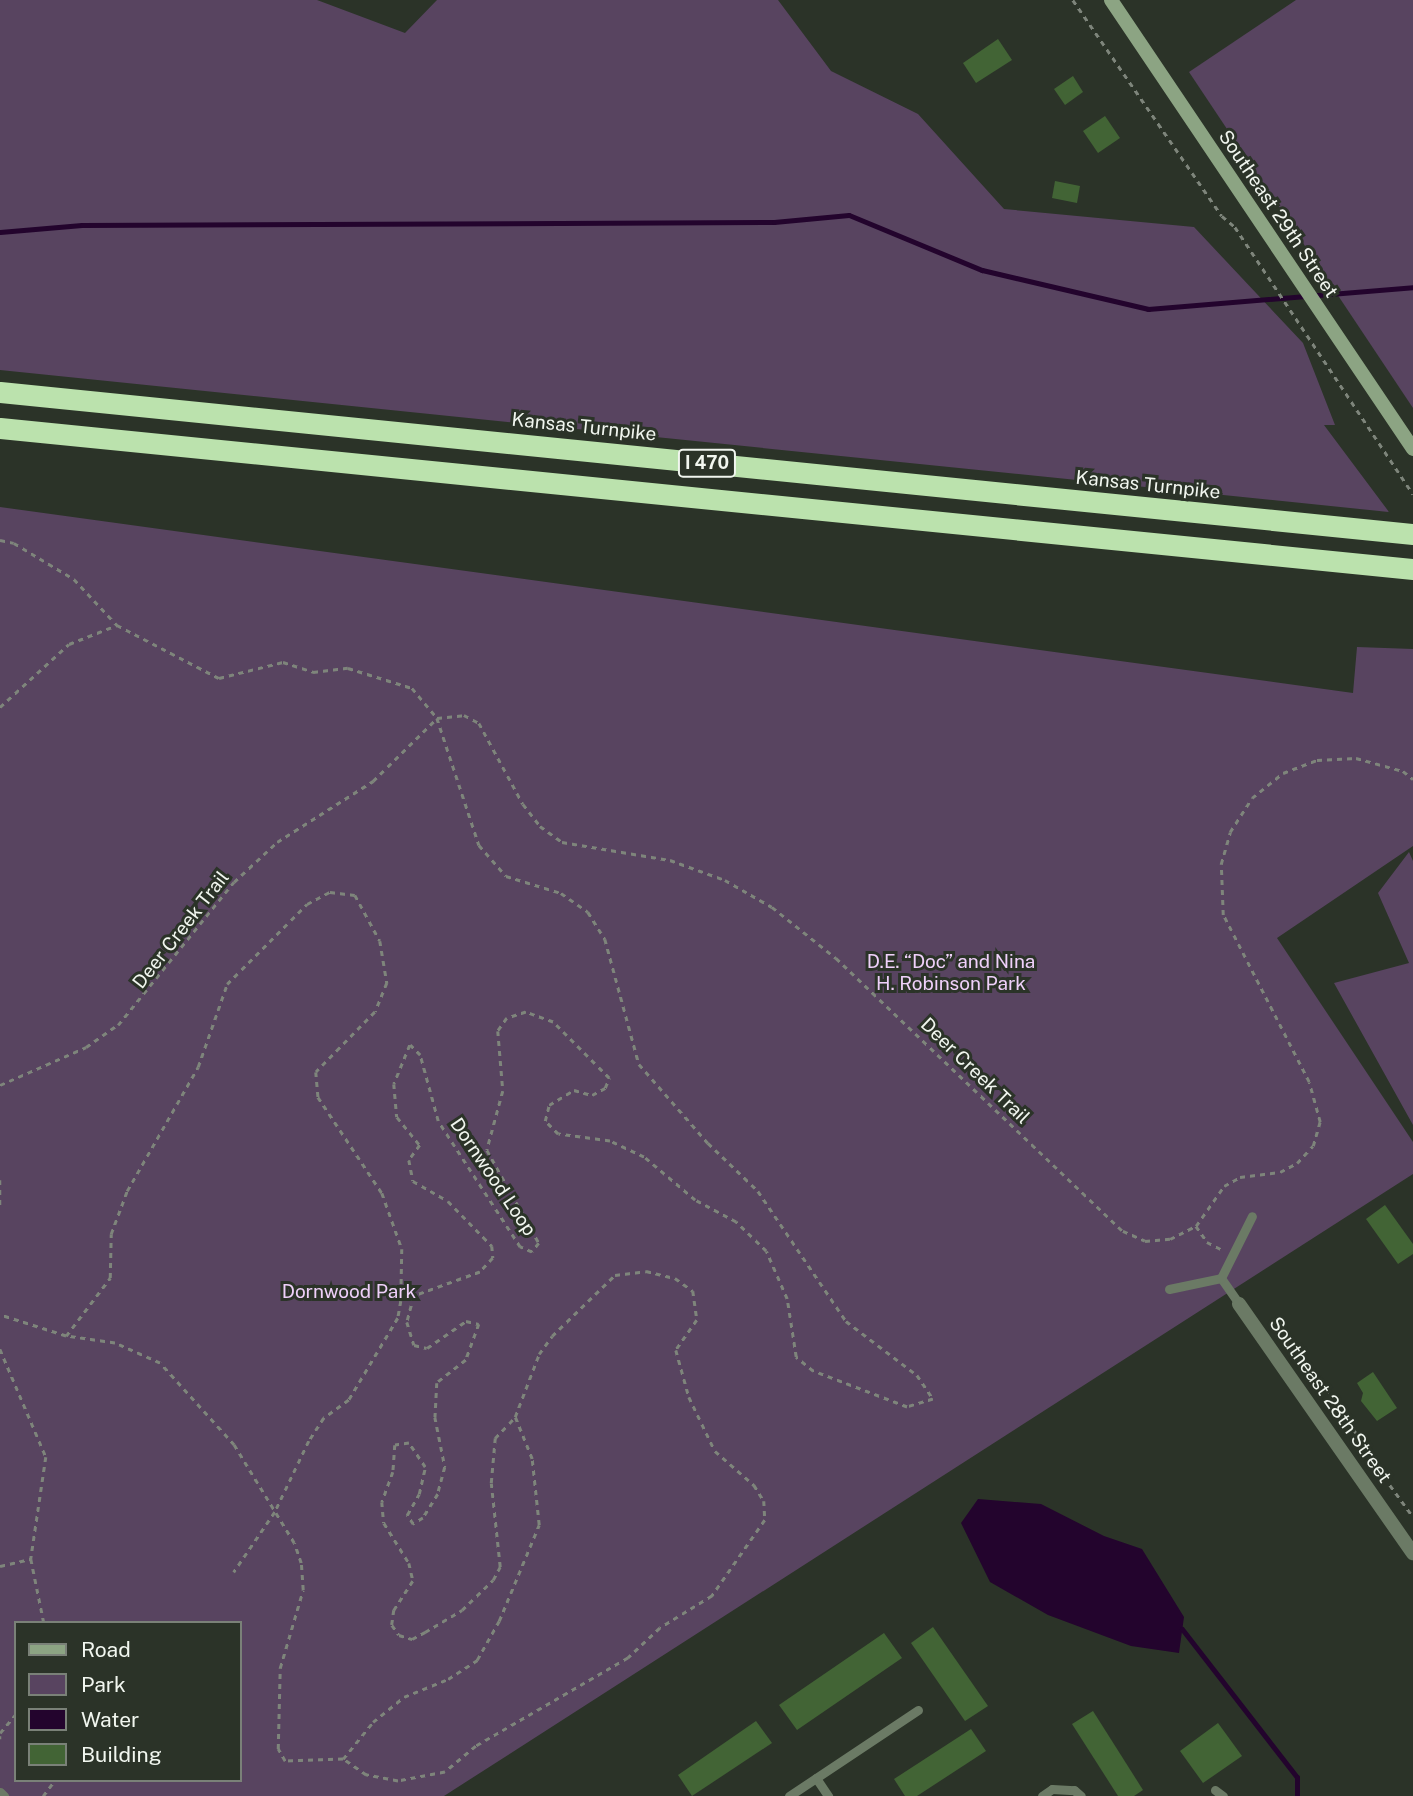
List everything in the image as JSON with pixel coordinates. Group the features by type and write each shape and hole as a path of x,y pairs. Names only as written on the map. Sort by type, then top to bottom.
{"highway":[{"name":"Kansas Turnpike","path":"0,392 1413,534"},
{"name":"I 470","path":"0,428 1413,569"}],"main road":[{"name":"Southeast 29th Street","path":"1111,0 1413,449"}],"street":[{"name":"Southeast 28th Street","path":"1239,1304 1413,1553"}],"lane":[{"path":"1221,1278 1252,1216"},
{"path":"1169,1289 1221,1278"},
{"path":"1221,1278 1239,1304"},
{"path":"789,1796 918,1710"},
{"path":"816,1778 828,1796"},
{"path":"1042,1796 1074,1790 1081,1796"},
{"path":"0,1792 4,1796"}],"path":[{"path":"1073,0 1275,288 1413,494"},
{"name":"Dornwood Loop","path":"0,540 14,543 74,579 117,625 219,678 283,662 313,672 348,668 412,688 437,718 479,845 506,876 561,893 588,912 605,939 639,1064 708,1143 758,1191 846,1321 917,1375 933,1399 906,1407 813,1371 796,1357 787,1299 766,1251 736,1222 695,1200 644,1157 610,1141 558,1134 545,1121 550,1105 574,1090 593,1096 605,1088 609,1078 552,1022 526,1012 508,1018 498,1031 503,1091 487,1150 539,1243 532,1252 520,1247 438,1121 420,1055 410,1045 394,1084 397,1117 420,1145 409,1160 413,1181 448,1200 492,1246 493,1258 480,1272 414,1296 407,1322 414,1345 427,1348 466,1321 479,1324 467,1360 437,1383 435,1417 445,1466 438,1494 423,1518 413,1524 407,1515 419,1494 425,1467 409,1443 395,1445 393,1472 382,1502 384,1523 409,1563 413,1581 394,1611 392,1625 399,1635 412,1639 425,1632 462,1610 493,1580 500,1567 491,1483 495,1438 515,1417 545,1345 615,1275 646,1271 675,1278 696,1298 697,1320 676,1350 688,1397 715,1451 754,1485 764,1501 765,1520 717,1590 700,1605 660,1628 604,1674 476,1746 445,1772 398,1782 366,1775 343,1759"},
{"path":"0,707 69,644 117,625"},
{"name":"Deer Creek Trail","path":"0,1085 86,1047 118,1025 143,1000 234,882 277,842 373,781 437,718 464,715 479,723 523,804 540,826 562,842 670,860 725,880 800,927 1123,1231 1145,1241 1158,1240 1196,1226"},
{"path":"1233,1255 1207,1241 1196,1226 1224,1186 1240,1177 1280,1172 1297,1163 1312,1146 1320,1122 1309,1082 1223,915 1221,864 1230,832 1252,798 1283,773 1317,760 1356,758 1403,771 1413,779"},
{"path":"66,1336 110,1278 111,1234 127,1191 198,1068 227,984 307,904 330,892 355,895 380,942 387,983 375,1012 316,1072 318,1097 382,1193 402,1249 398,1318 349,1399 324,1418 309,1441 275,1512 234,1572"},
{"path":"0,1180 0,1209"},
{"path":"0,1315 66,1336 116,1343 160,1363 234,1445 294,1543 303,1590 280,1668 278,1749 285,1761 343,1759 373,1722 404,1697 448,1679 477,1660 499,1621 539,1525 532,1459 515,1417"},
{"path":"0,1349 46,1457 31,1559 44,1621"},
{"path":"1326,1389 1367,1449"},
{"path":"1390,1485 1413,1517"},
{"path":"0,1566 31,1559"},
{"path":"0,1736 14,1716"},
{"path":"0,1724 4,1728"}],"green space":[{"path":"0,0 317,0 405,33 437,0 778,0 831,71 918,114 1004,209 1194,227 1303,343 1335,425 1324,425 1389,512 0,370"},
{"path":"1296,0 1413,0 1413,408 1189,72"},
{"path":"0,507 1353,693 1357,647 1413,649 1413,846 1277,938 1413,1142 1413,1174 444,1796 0,1796"},
{"path":"1409,852 1413,861 1413,1125 1334,983 1409,963 1378,893"}],"water":[{"path":"978,1499 1041,1504 1104,1536 1142,1549 1184,1617 1179,1653 1131,1646 1048,1615 990,1582 961,1523"}],"building":[{"path":"998,39 1012,60 976,83 963,63"},
{"path":"1073,76 1083,92 1065,105 1054,89"},
{"path":"1105,116 1120,138 1098,153 1083,131"},
{"path":"1055,181 1080,186 1077,203 1052,198"},
{"path":"1385,1205 1413,1244 1413,1254 1398,1264 1366,1219"},
{"path":"1373,1372 1397,1408 1377,1421 1361,1401 1363,1393 1357,1383"},
{"path":"933,1627 988,1706 965,1721 911,1643"},
{"path":"884,1633 902,1658 797,1730 779,1705"},
{"path":"1093,1711 1143,1790 1134,1796 1118,1796 1072,1724"},
{"path":"756,1721 772,1743 692,1796 678,1775"},
{"path":"1218,1723 1242,1756 1203,1783 1180,1751"},
{"path":"971,1729 986,1751 917,1796 905,1796 894,1779"}],"waterway":[{"path":"0,232 82,225 774,222 849,215 982,270 1148,309 1413,287"},
{"path":"1182,1629 1297,1777 1297,1796"}],"park label":[{"name":"D.E. “Doc” and Nina H. Robinson Park","path":"951,973"},
{"name":"Dornwood Park","path":"349,1292"}]}
